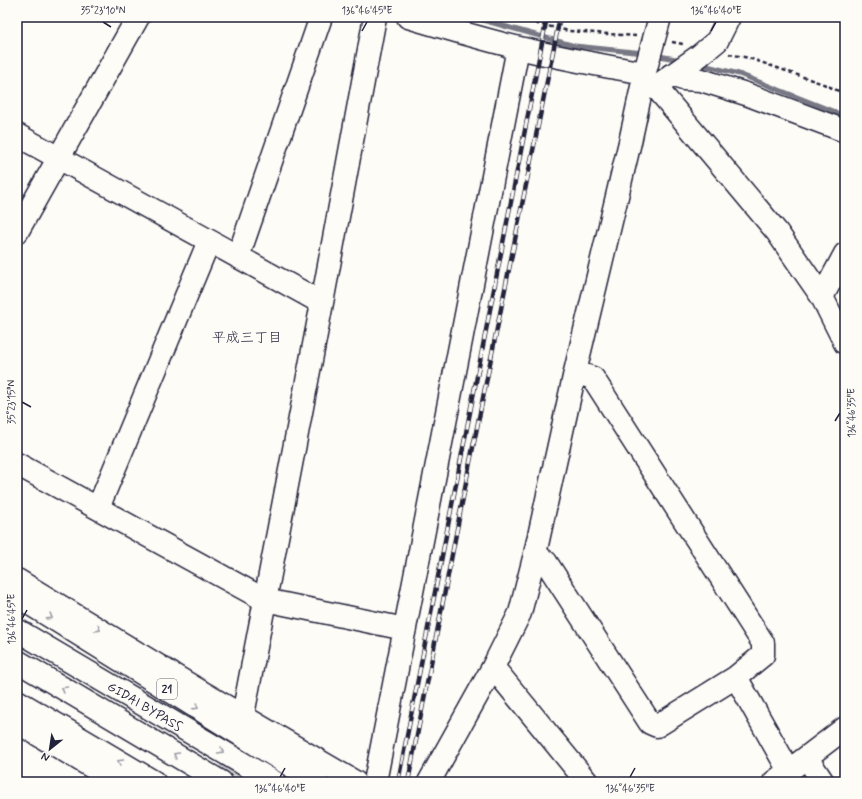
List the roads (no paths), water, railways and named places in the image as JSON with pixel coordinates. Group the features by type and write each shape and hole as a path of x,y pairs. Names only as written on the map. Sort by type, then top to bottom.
{"main road":[{"path":"17,232 138,17"},
{"path":"238,257 321,17"},
{"path":"243,715 266,600 375,17"},
{"path":"408,17 446,29 518,48 578,61 656,77 701,80 746,94 845,131"},
{"path":"429,782 493,667 520,613 535,554 575,372 656,77 652,45 660,17"},
{"path":"656,77 699,56 717,41 729,17"},
{"path":"375,782 518,48"},
{"path":"656,77 777,232 822,297 845,343"},
{"path":"17,135 322,303"},
{"path":"98,508 209,241"},
{"path":"822,297 845,254"},
{"path":"535,554 546,562 650,723 657,726 736,677 763,655 763,643 592,378 575,372"},
{"path":"17,464 266,600 405,629"},
{"path":"17,580 198,690 355,782"},
{"name":"21","path":"17,596 317,782"},
{"name":"GIDAI BYPASS","path":"17,630 274,782"},
{"name":"GIDAI BYPASS","path":"17,661 221,782"},
{"path":"493,667 587,782"},
{"path":"736,677 782,777 845,728"},
{"path":"17,701 154,782"},
{"path":"17,722 116,782"},
{"path":"807,758 823,782"}],"waterway":[{"path":"472,17 575,46 644,53"},
{"path":"654,55 681,60"},
{"path":"699,64 739,74 845,116"}],"tunnel":[{"path":"227,782 243,716"}],"railway":[{"path":"398,782 547,17"},
{"path":"408,782 468,472 560,17"}],"district":[{"name":"平成三丁目","path":"247,337"}]}
